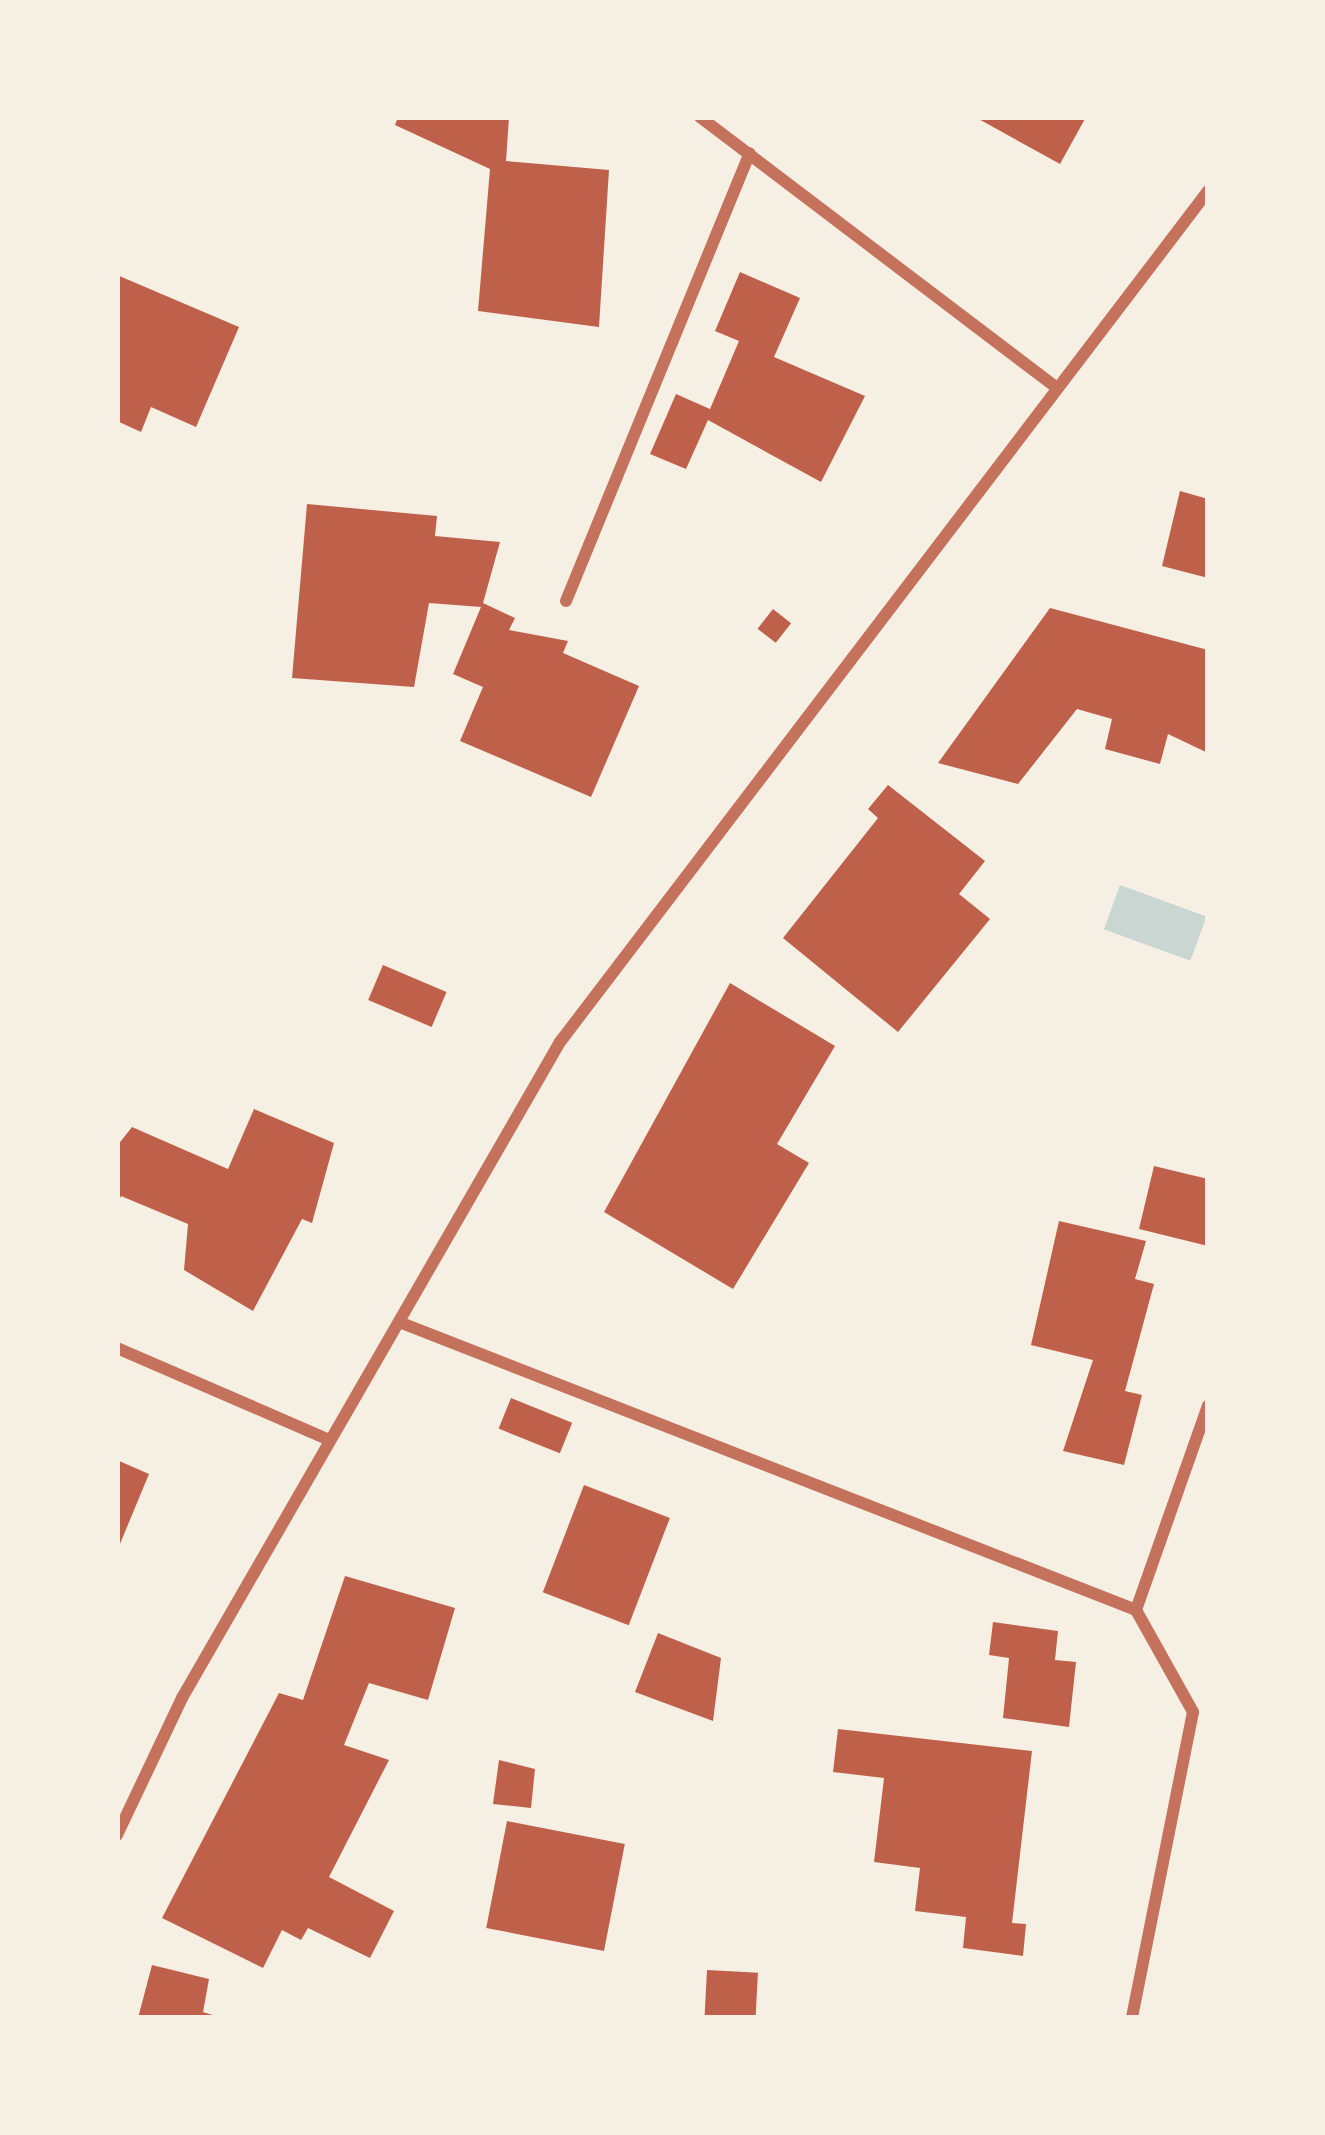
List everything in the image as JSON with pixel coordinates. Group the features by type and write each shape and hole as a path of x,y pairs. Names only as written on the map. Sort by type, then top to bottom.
{"street":[{"path":"700,117 1056,387"},
{"path":"566,601 750,153"},
{"path":"117,1834 330,1440 621,953 1208,191"},
{"path":"399,1322 1136,1610 1193,1712 1132,2018"},
{"path":"117,1348 330,1440"},
{"path":"1136,1610 1208,1405"}],"shaded area":[{"path":"1120,885 1206,916 1190,961 1104,929"}],"building":[{"path":"398,117 509,117 506,161 609,170 599,327 478,311 490,169 395,125"},
{"path":"975,117 1086,117 1060,164"},
{"path":"740,272 800,298 774,357 865,396 821,482 708,420 686,469 650,454 676,394 710,409 739,341 715,331"},
{"path":"117,275 239,327 196,427 151,407 141,432 117,421"},
{"path":"1180,491 1208,499 1208,578 1162,566"},
{"path":"307,504 437,516 435,536 500,542 483,603 515,618 509,630 568,641 563,653 639,686 591,797 460,741 483,687 453,674 481,607 429,603 414,687 292,678"},
{"path":"1050,608 1208,650 1208,753 1168,734 1160,764 1105,749 1112,719 1077,709 1018,784 938,763"},
{"path":"773,609 791,623 776,643 758,629"},
{"path":"888,785 985,861 959,894 990,919 898,1032 783,938 878,818 868,809"},
{"path":"383,965 447,992 432,1027 368,1000"},
{"path":"730,983 835,1046 777,1144 809,1163 733,1289 604,1212"},
{"path":"254,1109 334,1143 312,1223 302,1219 253,1311 184,1270 188,1224 121,1196 117,1206 117,1146 132,1127 228,1169"},
{"path":"1154,1166 1208,1179 1208,1246 1139,1229"},
{"path":"1059,1221 1146,1241 1135,1279 1154,1284 1125,1391 1142,1395 1124,1465 1063,1451 1093,1360 1031,1345"},
{"path":"511,1398 572,1423 560,1453 499,1429"},
{"path":"117,1460 149,1474 117,1551"},
{"path":"584,1485 670,1518 629,1625 543,1592"},
{"path":"345,1576 455,1608 428,1700 369,1683 344,1745 389,1760 329,1877 394,1911 370,1958 308,1928 301,1940 282,1930 263,1968 162,1918 279,1693 303,1700"},
{"path":"993,1622 1058,1631 1055,1660 1076,1662 1069,1727 1003,1718 1009,1658 989,1655"},
{"path":"658,1633 721,1658 713,1721 635,1692"},
{"path":"838,1729 1032,1751 1012,1923 1026,1924 1023,1956 963,1948 966,1917 915,1911 920,1868 874,1862 884,1778 833,1772"},
{"path":"499,1760 535,1769 531,1808 493,1804"},
{"path":"507,1821 625,1844 604,1951 486,1928"},
{"path":"152,1965 209,1979 203,2012 222,2018 138,2018"},
{"path":"707,1970 758,1973 756,2018 704,2018"}]}
